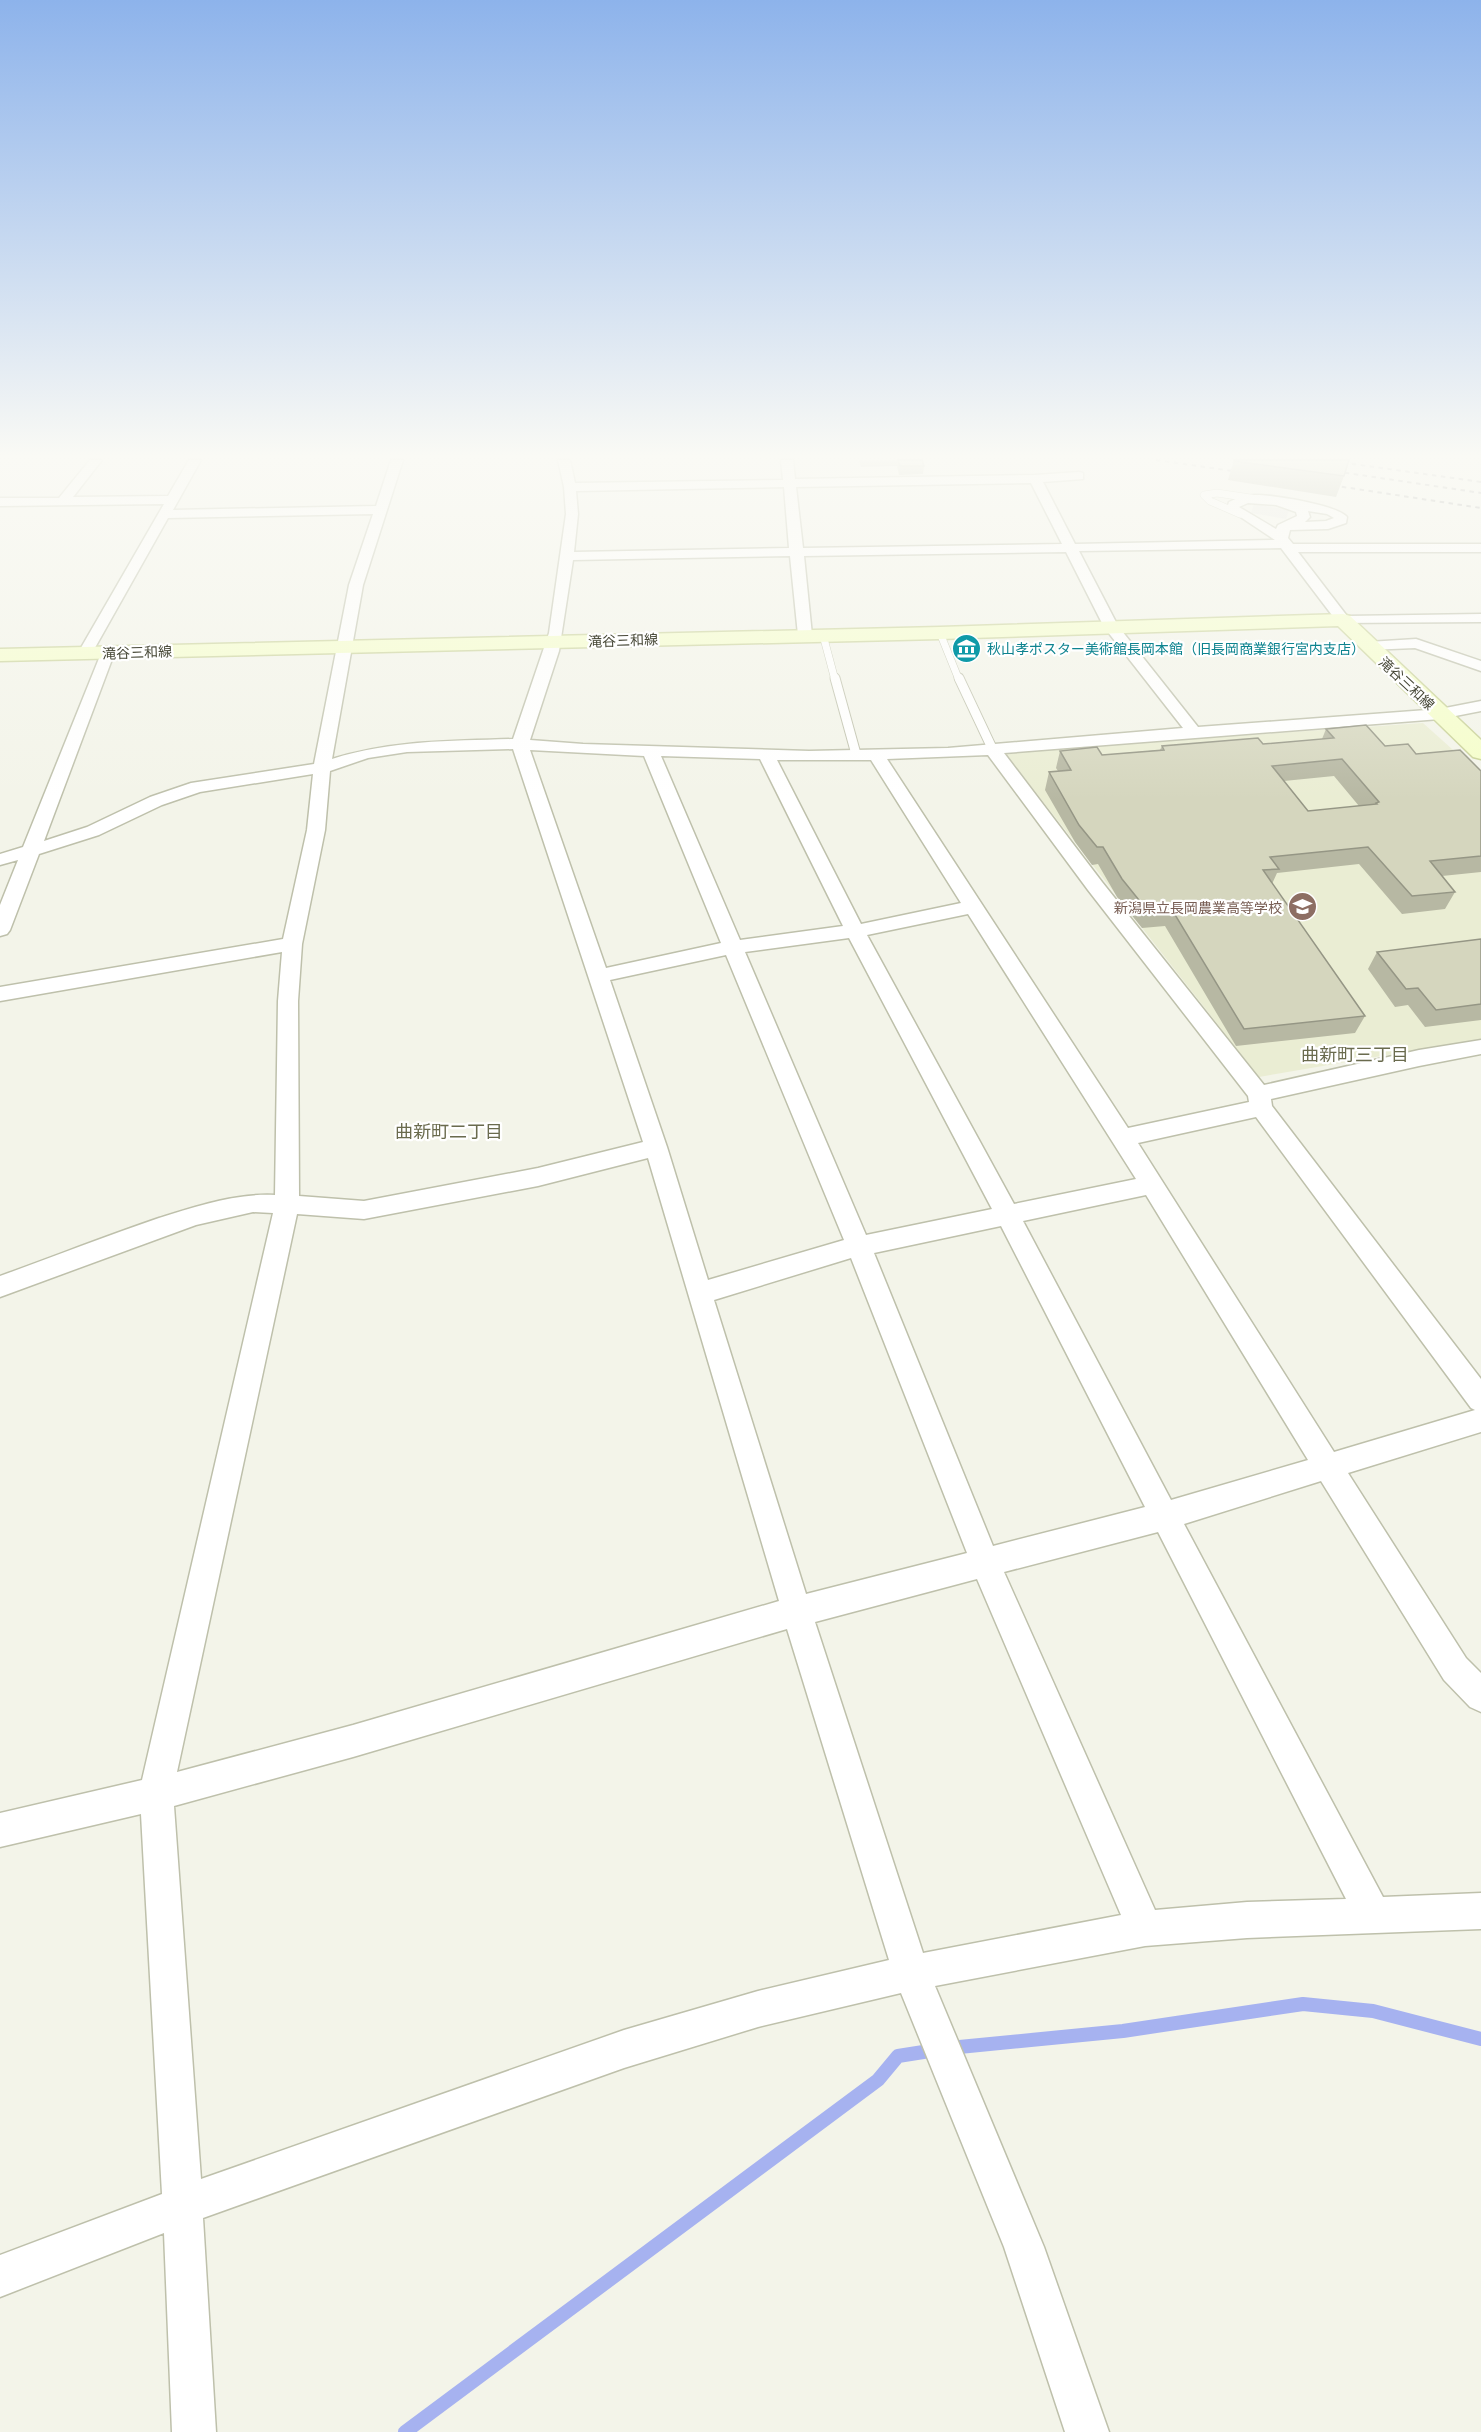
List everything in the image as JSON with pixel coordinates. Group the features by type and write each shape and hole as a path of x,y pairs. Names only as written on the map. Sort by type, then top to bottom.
{"main road":[{"name":"滝谷三和線","path":"0,655 940,633 1343,620 1481,752"}],"street":[{"path":"85,653 130,573"},
{"path":"194,2432 176,2085 156,1794 287,1204 288,1001 292,944 316,830 322,768 360,573"},
{"path":"565,573 555,642 520,744 656,1147 752,1466 911,1973 1024,2247 1087,2432"},
{"path":"801,573 814,635"},
{"path":"1084,573 1111,627 1194,732"},
{"path":"1308,573 1343,620 1481,618"},
{"path":"1387,620 1406,644"},
{"path":"1368,646 1406,644 1429,646 1481,666"},
{"path":"0,930 107,654"},
{"path":"0,860 93,831 165,797 197,787 322,768 365,754 408,747 520,744 583,749 766,755 948,753 1440,714 1481,706"},
{"path":"992,748 1260,1101 1481,1400"},
{"path":"650,750 859,1246 985,1562 1145,1928"},
{"path":"766,755 855,931 1008,1216 1373,1915"},
{"path":"876,755 971,907 1122,1138 1455,1669 1481,1696"},
{"path":"598,976 732,947 855,931 971,907"},
{"path":"0,994 292,944"},
{"path":"1122,1138 1260,1101 1481,1047"},
{"path":"0,1287 135,1236 196,1216 253,1203 364,1210 538,1177 656,1147"},
{"path":"701,1293 859,1246 1151,1185"},
{"path":"0,1830 156,1794 352,1741 798,1611 1165,1516 1325,1465 1481,1420"},
{"path":"0,2276 182,2206 624,2049 758,2009 911,1973 1145,1928 1247,1920 1481,1911"}],"lane":[{"path":"940,633 972,710 992,748"},
{"path":"814,635 856,754"}],"shaded area":[{"name":"新潟県立長岡農業高等学校","path":"1423,723 1481,775 1481,1039 1259,1077 1004,752"}],"building":[{"path":"1366,725 1385,746 1408,744 1416,754 1460,750 1481,771 1481,856 1430,861 1455,892 1412,896 1368,847 1270,857 1279,869 1263,870 1365,1016 1244,1029 1171,908 1147,910 1122,879 1103,847 1097,847 1079,825 1049,772 1071,770 1060,751 1097,747 1102,755 1164,750 1162,746 1258,738 1263,744 1334,738 1326,729","holes":["1342,759 1379,802 1308,811 1272,766"]},
{"path":"1481,939 1481,1004 1436,1010 1418,988 1406,989 1377,952"}],"waterway":[{"path":"949,2048 1123,2031 1303,2004 1373,2011 1481,2039"},
{"path":"405,2432 878,2080 898,2056 936,2050"}],"place":[{"name":"秋山孝ポスター美術館長岡本館（旧長岡商業銀行宮内支店）","path":"966,648"},
{"name":"新潟県立長岡農業高等学校","path":"1303,907"}],"district":[{"name":"曲新町三丁目","path":"1355,1054"},
{"name":"曲新町二丁目","path":"449,1131"}]}
